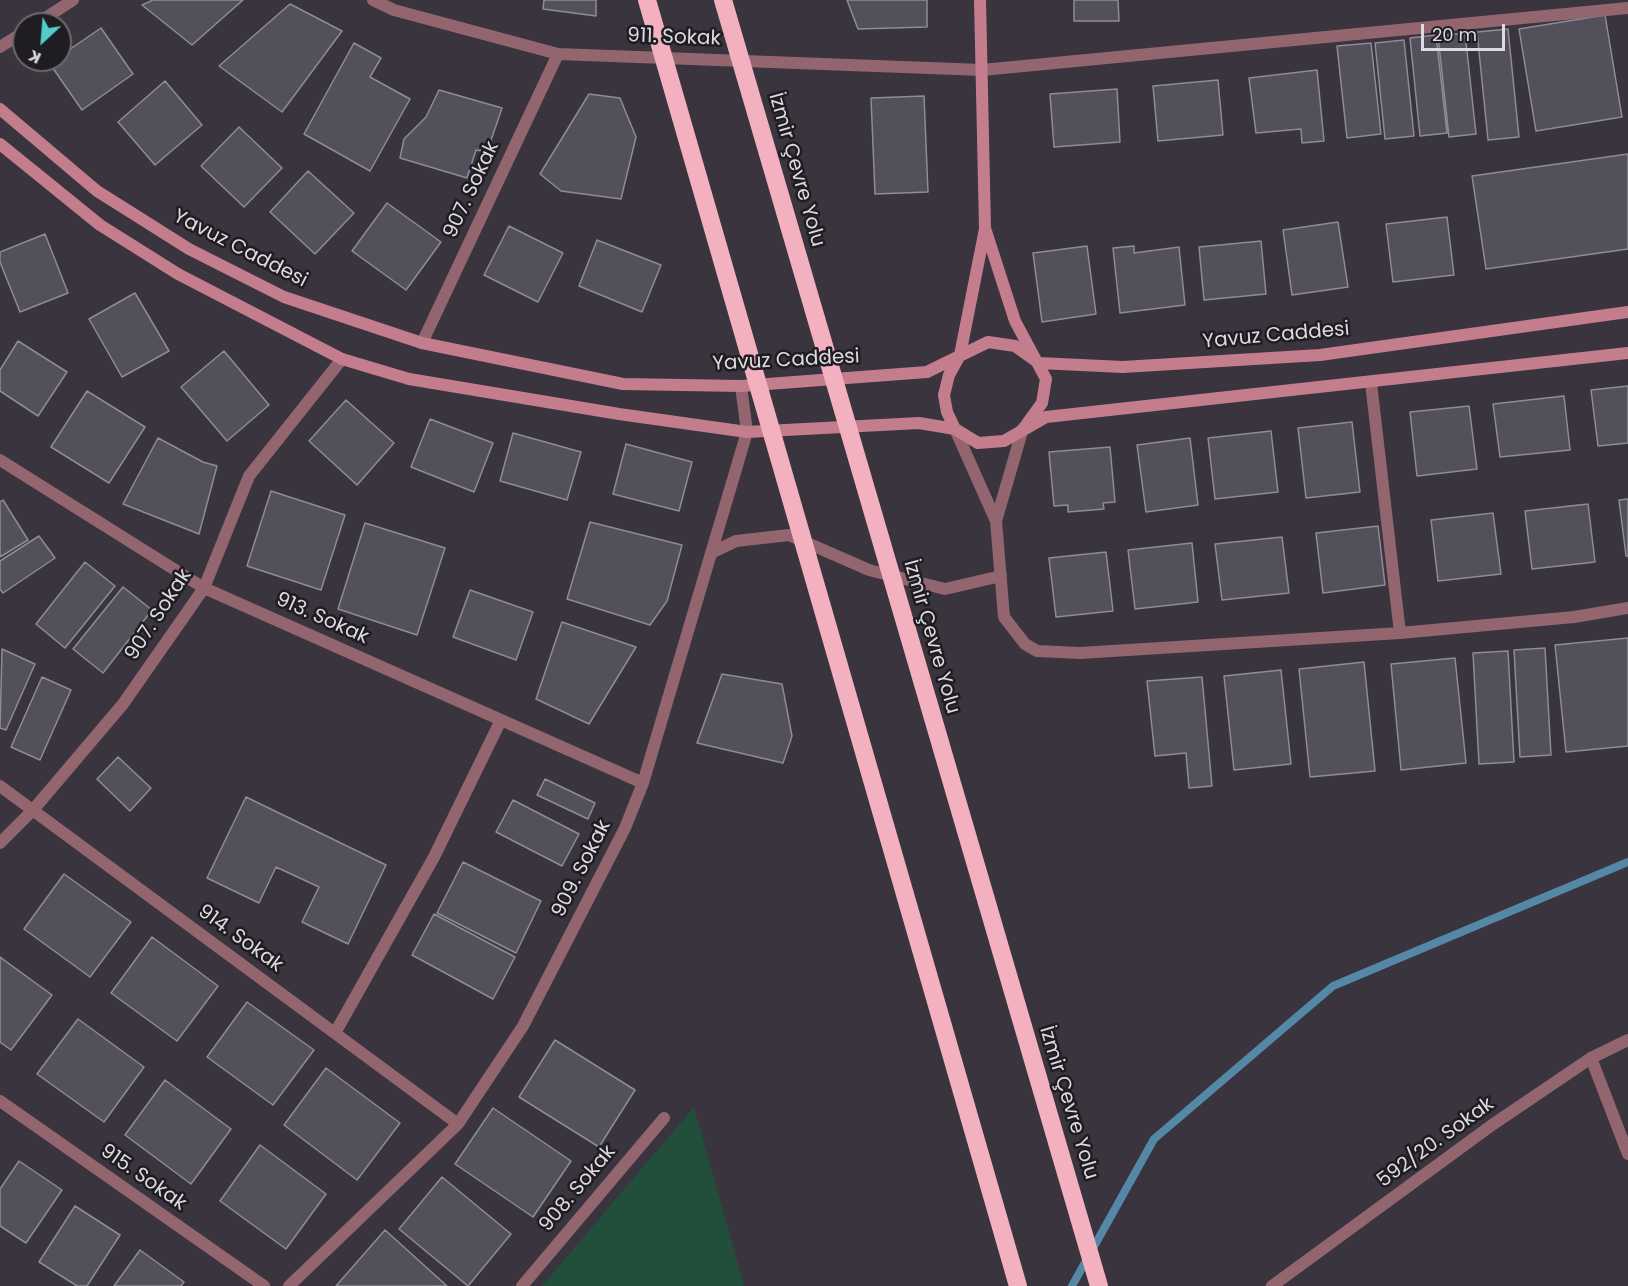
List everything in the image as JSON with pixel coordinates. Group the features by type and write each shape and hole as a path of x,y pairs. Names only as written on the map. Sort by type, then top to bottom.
{"highway":[{"path":"647,0 1018,1286"},
{"name":"İzmir Çevre Yolu","path":"723,0 940,749 1099,1286"}],"main road":[{"path":"955,429 947,412 944,395 949,375 960,355 985,228 980,0"},
{"name":"Yavuz Caddesi","path":"0,109 97,191 189,249 284,297 422,343 622,384 741,386 927,372 988,342 1015,346 1039,363 1123,367 1320,355 1628,312"},
{"path":"0,144 100,225 178,274 342,359 409,379 619,414 747,432 919,423 955,429 978,443 1004,441 1023,428 1046,417 1628,353"},
{"path":"985,228 1015,321 1046,379 1042,403 1023,428"}],"street":[{"path":"54,12 73,0"},
{"name":"911. Sokak","path":"373,0 394,10 558,54 982,70 1628,8"},
{"name":"907. Sokak","path":"422,343 558,54"},
{"name":"907. Sokak","path":"0,843 33,810 123,704 204,588 249,476 342,359"},
{"path":"1371,383 1400,633"},
{"name":"909. Sokak","path":"289,1286 458,1124 523,1026 625,828 643,783 747,432 741,386"},
{"path":"996,521 1023,428"},
{"path":"955,429 996,521 1004,617 1025,644 1037,651 1050,653 1400,633 1574,617 1628,608"},
{"name":"913. Sokak","path":"0,460 204,588 643,783"},
{"path":"711,553 736,541 789,535 868,570 945,589 1001,576"},
{"path":"335,1033 434,857 501,720"},
{"name":"914. Sokak","path":"0,786 458,1124"},
{"name":"592/20. Sokak","path":"1272,1286 1492,1125 1591,1058 1628,1040"},
{"path":"1591,1058 1628,1154"},
{"name":"915. Sokak","path":"0,1101 264,1286"},
{"name":"908. Sokak","path":"522,1286 664,1118"}],"green space":[{"path":"694,1107 744,1286 542,1286"}],"building":[{"path":"153,0 243,0 192,45 142,5"},
{"path":"544,0 596,0 596,16 543,9"},
{"path":"847,0 927,0 927,27 858,29"},
{"path":"1074,0 1118,0 1119,21 1074,21"},
{"path":"290,4 342,31 282,112 219,66"},
{"path":"1605,15 1622,117 1536,131 1519,29"},
{"path":"101,28 133,74 82,110 56,72 72,72 72,48"},
{"path":"1508,29 1519,137 1488,140 1477,32"},
{"path":"1465,33 1476,134 1449,137 1438,36"},
{"path":"1436,35 1447,133 1420,136 1410,38"},
{"path":"1404,40 1414,136 1385,139 1375,43"},
{"path":"354,43 381,58 370,77 410,99 370,171 304,134"},
{"path":"1371,43 1381,134 1347,138 1337,46"},
{"path":"1317,70 1324,141 1302,143 1301,129 1256,133 1249,78"},
{"path":"1218,80 1223,135 1158,141 1153,86"},
{"path":"165,81 202,125 155,165 118,122"},
{"path":"1117,89 1120,142 1054,147 1050,94"},
{"path":"439,90 502,108 487,152 476,150 467,178 400,158 404,139 426,117"},
{"path":"589,94 620,98 636,137 621,199 561,191 540,174"},
{"path":"924,96 928,192 875,194 871,98"},
{"path":"239,127 282,168 244,207 201,166"},
{"path":"1628,154 1628,249 1486,269 1472,176"},
{"path":"308,171 354,213 315,254 270,212"},
{"path":"387,203 441,242 406,290 352,251"},
{"path":"1447,217 1454,275 1393,282 1386,224"},
{"path":"1338,222 1348,287 1292,295 1283,230"},
{"path":"509,226 563,253 538,302 484,275"},
{"path":"45,234 68,293 20,312 0,262 0,252"},
{"path":"597,240 661,265 642,312 579,286"},
{"path":"1261,241 1266,294 1204,300 1199,247"},
{"path":"1087,246 1096,314 1042,322 1033,253"},
{"path":"1134,246 1134,253 1179,247 1185,305 1120,313 1113,248"},
{"path":"135,293 169,351 122,377 89,319"},
{"path":"18,341 67,372 38,416 0,391 0,370"},
{"path":"224,351 269,405 227,441 181,387"},
{"path":"1628,386 1628,443 1598,446 1591,390"},
{"path":"87,391 145,427 109,483 51,447"},
{"path":"1564,396 1570,450 1500,457 1493,404"},
{"path":"346,400 394,443 357,485 309,441"},
{"path":"1469,406 1477,469 1417,476 1410,412"},
{"path":"430,419 493,443 474,492 411,467"},
{"path":"1352,422 1360,492 1306,498 1298,428"},
{"path":"1271,431 1278,492 1215,499 1208,438"},
{"path":"513,433 581,452 567,500 500,481"},
{"path":"158,438 203,462 217,466 199,534 123,504"},
{"path":"1190,438 1198,505 1146,512 1137,445"},
{"path":"626,444 692,462 679,511 613,494"},
{"path":"1110,447 1115,502 1103,503 1104,509 1068,512 1068,505 1054,506 1049,452"},
{"path":"271,491 345,515 321,590 247,566"},
{"path":"1628,499 1628,556 1626,556 1619,500"},
{"path":"3,500 28,540 0,557 0,502"},
{"path":"1588,504 1595,562 1532,569 1525,511"},
{"path":"1493,513 1501,574 1438,581 1431,520"},
{"path":"590,522 682,545 667,601 650,625 567,599"},
{"path":"365,523 445,548 417,635 338,609"},
{"path":"1378,526 1385,585 1323,593 1316,533"},
{"path":"39,536 55,558 3,593 0,589 0,561"},
{"path":"1282,537 1289,593 1222,600 1215,544"},
{"path":"1192,543 1198,602 1135,609 1128,550"},
{"path":"1106,552 1113,611 1056,617 1049,558"},
{"path":"85,562 115,586 65,648 36,624"},
{"path":"123,587 152,610 103,673 73,649"},
{"path":"470,590 533,612 516,660 453,637"},
{"path":"562,622 636,647 589,724 536,699"},
{"path":"1628,638 1628,746 1566,752 1555,645"},
{"path":"1545,648 1551,755 1520,757 1514,650"},
{"path":"2,649 35,664 6,730 0,728"},
{"path":"1508,651 1514,762 1479,764 1473,653"},
{"path":"1455,658 1466,763 1401,770 1391,664"},
{"path":"1364,662 1375,771 1310,777 1299,669"},
{"path":"1281,670 1291,764 1234,770 1224,676"},
{"path":"722,674 782,684 792,736 783,763 697,743"},
{"path":"42,677 71,690 40,760 11,747"},
{"path":"1202,677 1212,786 1189,788 1186,753 1155,756 1147,681"},
{"path":"118,757 151,788 130,811 97,779"},
{"path":"545,779 595,803 588,819 537,795"},
{"path":"246,797 386,865 348,944 302,922 319,887 276,867 259,903 207,878"},
{"path":"513,800 579,834 562,866 496,832"},
{"path":"463,862 541,901 516,953 437,913"},
{"path":"64,874 131,922 90,977 24,929"},
{"path":"434,914 515,957 493,999 412,955"},
{"path":"152,937 218,986 177,1041 111,993"},
{"path":"0,957 52,995 11,1050 0,1042"},
{"path":"247,1002 314,1050 273,1105 207,1057"},
{"path":"78,1019 144,1067 104,1122 37,1074"},
{"path":"555,1040 635,1090 599,1147 519,1097"},
{"path":"326,1068 400,1123 357,1180 284,1125"},
{"path":"165,1080 231,1129 191,1184 125,1135"},
{"path":"493,1108 571,1161 533,1217 455,1164"},
{"path":"260,1145 326,1194 286,1249 220,1201"},
{"path":"19,1161 62,1190 26,1243 0,1226 0,1189"},
{"path":"442,1177 511,1234 468,1286 399,1229"},
{"path":"75,1206 120,1235 87,1286 77,1286 39,1262"},
{"path":"385,1230 447,1286 336,1286"},
{"path":"140,1250 184,1282 181,1286 114,1286"}],"waterway":[{"path":"1072,1286 1154,1139 1333,986 1628,862"}]}
